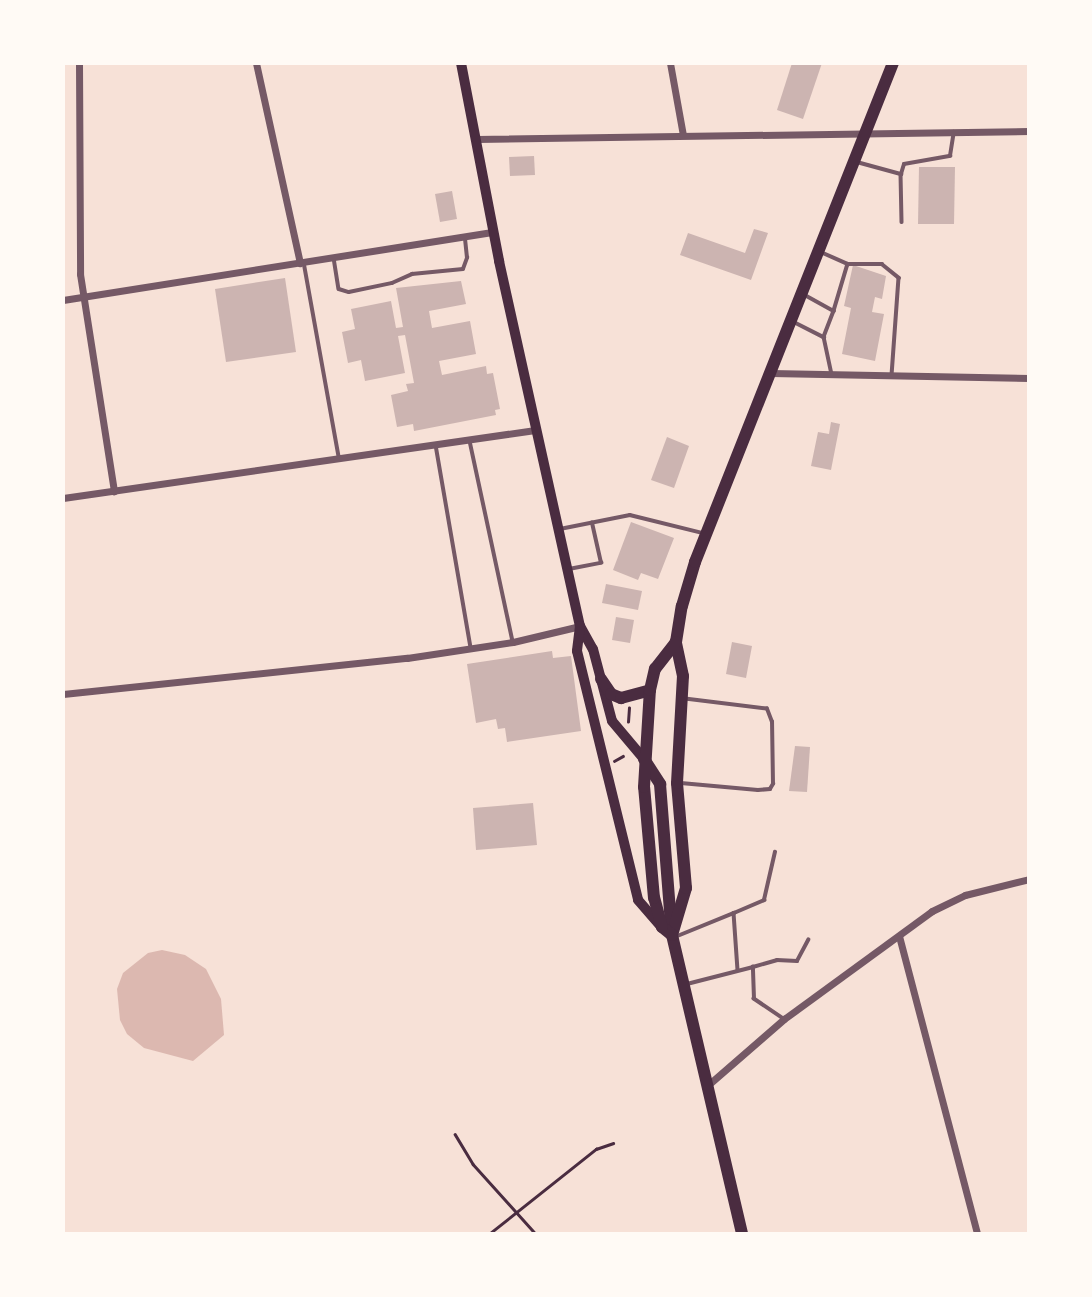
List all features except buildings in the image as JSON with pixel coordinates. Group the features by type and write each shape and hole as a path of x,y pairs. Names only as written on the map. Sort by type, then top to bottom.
{"highway":[{"path":"669,933 686,888 677,783 683,676 676,642 682,606 707,534 893,63"},
{"path":"676,642 655,669 650,690 644,760 660,785 669,933 742,1234"},
{"path":"601,679 621,698 650,690"}],"main road":[{"path":"461,63 494,232 580,626 593,649 612,721 644,760"},
{"path":"580,626 577,651 638,900 669,933"}],"street":[{"path":"79,63 79,247 84,297 114,491"},
{"path":"256,63 302,263"},
{"path":"670,63 683,135"},
{"path":"477,139 1029,131"},
{"path":"63,300 494,232"},
{"path":"771,373 832,377 1029,378"},
{"path":"63,498 536,430"},
{"path":"63,694 471,649 580,626"},
{"path":"708,1085 784,1019 899,936 965,895 1029,879"},
{"path":"899,936 977,1234"}],"lane":[{"path":"902,222 901,174 904,164 950,156 954,132"},
{"path":"855,162 901,174"},
{"path":"334,258 342,291 392,283 412,274 463,270 467,258 465,238"},
{"path":"819,251 848,264 882,264 893,269 899,278 891,377"},
{"path":"302,263 340,459"},
{"path":"832,377 824,337 848,264"},
{"path":"803,294 834,311"},
{"path":"792,321 824,337"},
{"path":"470,441 513,642"},
{"path":"436,445 471,649"},
{"path":"558,530 629,514 707,534"},
{"path":"567,570 601,563 592,523"},
{"path":"677,783 758,790 770,789 773,784 772,722 767,709 682,699"},
{"path":"669,933 734,913 764,900 775,852"},
{"path":"734,913 738,970"},
{"path":"682,985 777,960 797,961 808,940"},
{"path":"753,967 754,999 784,1019"}],"path":[{"path":"628,725 629,704"},
{"path":"455,1134 473,1164 536,1234"},
{"path":"489,1234 596,1149 613,1143"}],"shaded area":[{"path":"162,950 185,955 206,969 221,999 224,1035 193,1061 144,1048 127,1034 120,1020 117,989 123,973 148,953"}]}
